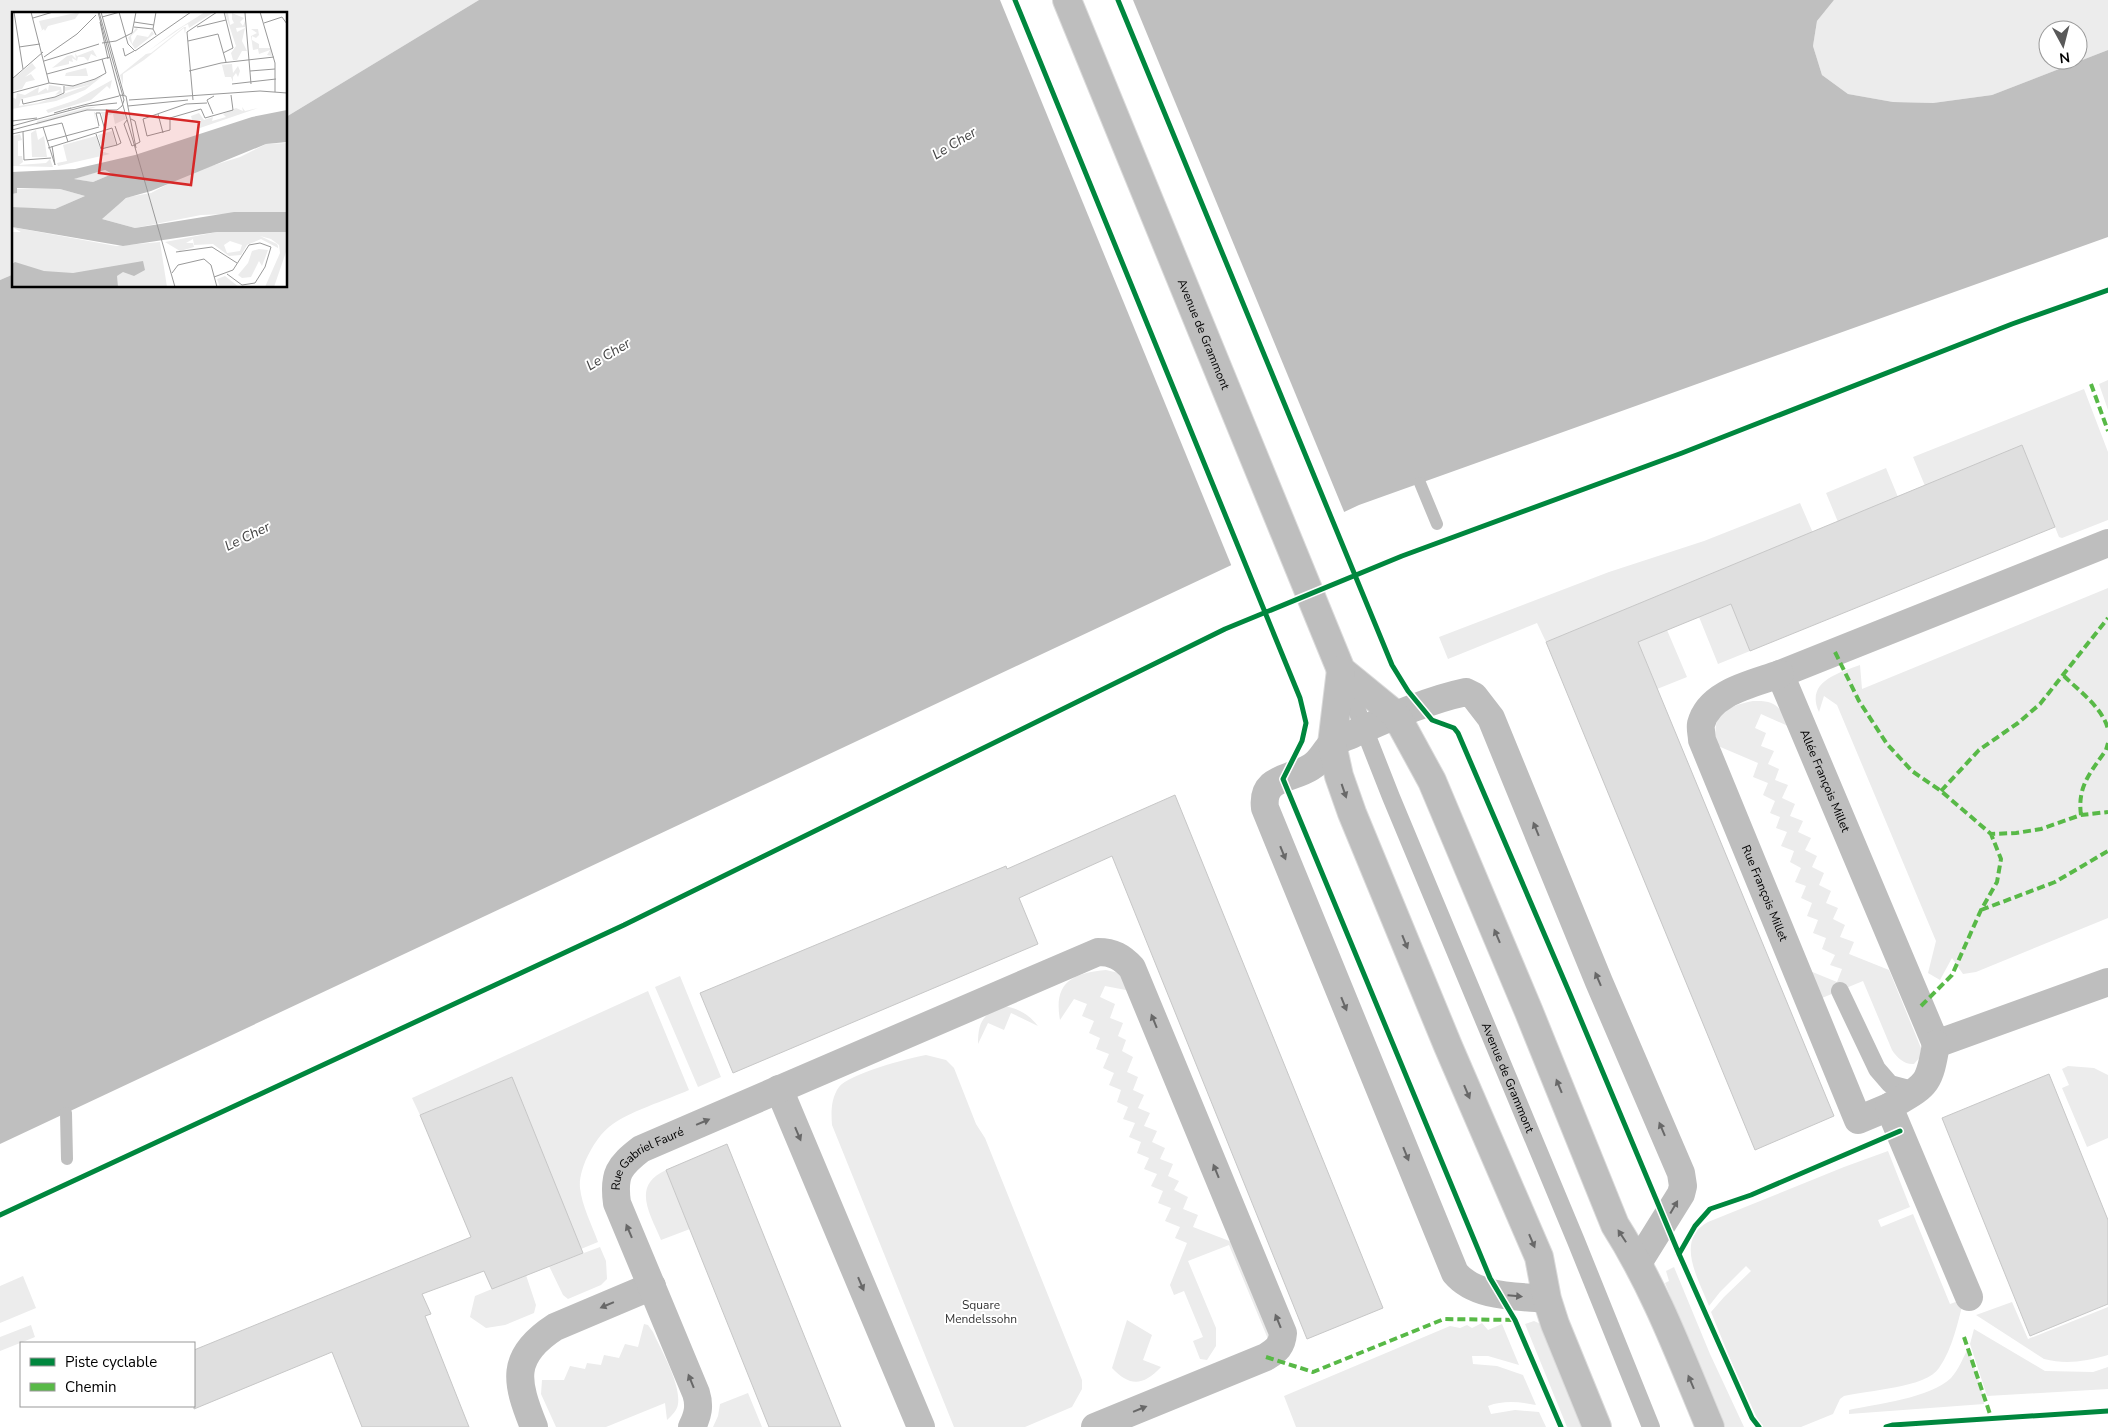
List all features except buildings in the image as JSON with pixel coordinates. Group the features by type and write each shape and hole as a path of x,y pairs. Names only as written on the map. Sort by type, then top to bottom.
{"street":[{"name":"Avenue de Grammont","path":"1067,0 1341,670 1396,715 1432,781 1529,1012 1615,1225 1649,1284 1710,1427"},
{"path":"1780,674 2108,543"},
{"name":"Avenue de Grammont","path":"1341,670 1332,744 1339,776 1352,814 1448,1046 1539,1257 1547,1299 1597,1427"},
{"name":"Allée François Millet","path":"1780,674 1936,1044"},
{"name":"Rue François Millet","path":"1780,674 1720,697 1711,705 1701,725 1702,740 1858,1120 1889,1107 1916,1092 1928,1080 1936,1044"},
{"path":"1547,1299 1500,1295 1463,1282 1456,1273 1264,808 1263,798 1267,789 1273,783 1310,768 1332,744 1396,715 1445,697 1466,692 1474,696 1491,718 1599,982 1681,1173 1681,1194 1638,1262"},
{"path":"921,1427 779,1089 1098,952 1116,954 1132,968 1283,1333 1278,1349 1266,1357 1095,1427"},
{"path":"1936,1044 2106,989"},
{"name":"Rue Gabriel Fauré","path":"692,1427 698,1415 699,1404 696,1393 617,1203 615,1188 617,1173 626,1160 641,1149 779,1089"},
{"path":"1889,1107 1969,1297"},
{"path":"534,1427 524,1402 520,1384 521,1367 528,1349 540,1336 555,1327 652,1286"}],"lane":[{"name":"Avenue de Grammont","path":"1341,670 1391,798 1569,1224 1651,1427"},
{"path":"1840,991 1877,1069 1890,1084 1916,1092"}],"green space":[{"path":"0,0 479,0 288,116 288,12 12,12 12,275 0,280"},
{"path":"1834,0 2108,0 2108,50 2088,58 2088,20 2038,20 2038,70 2056,70 1992,95 1933,103 1893,102 1848,94 1822,75 1813,46 1817,21"},
{"path":"2108,380 2108,410 2099,384"},
{"path":"2084,389 2108,452 2108,520 2062,538 2059,537 2022,446 1925,486 1913,457"},
{"path":"1886,468 1898,497 1838,522 1826,493"},
{"path":"1800,503 1813,533 1546,642 1537,623 1448,659 1439,637 1609,572 1704,541"},
{"path":"2108,588 2108,918 1976,972 1963,974 1952,958 1940,980 1928,973 1936,941 1837,705 1824,696 1819,712 1816,693 1826,680 1860,665 1862,689"},
{"path":"1731,604 1750,651 1718,664 1699,617"},
{"path":"1667,630 1687,677 1657,689 1638,642"},
{"path":"1753,701 1772,703 1783,714 1788,726 1761,714 1755,728 1766,733 1761,746 1774,751 1768,764 1779,769 1775,780 1788,785 1782,798 1795,804 1790,816 1803,821 1798,832 1811,838 1805,850 1817,856 1812,867 1824,873 1819,885 1831,891 1826,903 1838,908 1833,919 1845,925 1840,937 1854,942 1849,954 1889,970 1921,1048 1921,1056 1914,1064 1902,1060 1892,1050 1863,981 1822,998 1810,971 1837,982 1842,969 1830,965 1835,955 1822,949 1826,938 1813,933 1818,920 1807,916 1812,903 1801,898 1806,886 1795,882 1801,868 1790,862 1794,851 1781,846 1787,832 1776,828 1780,817 1770,813 1775,801 1763,795 1768,783 1753,777 1758,763 1718,746 1716,727 1718,719 1728,709"},
{"path":"1106,970 1119,973 1131,991 1105,986 1100,997 1115,1004 1110,1018 1123,1023 1118,1036 1126,1040 1122,1051 1133,1057 1127,1072 1138,1077 1133,1090 1144,1095 1138,1108 1150,1113 1144,1126 1157,1131 1152,1142 1165,1148 1160,1159 1173,1164 1168,1176 1179,1181 1174,1190 1188,1197 1183,1209 1198,1215 1193,1227 1232,1242 1270,1332 1268,1339 1229,1245 1188,1261 1216,1328 1216,1346 1207,1360 1200,1359 1193,1341 1203,1337 1184,1291 1174,1295 1170,1285 1187,1243 1175,1238 1180,1227 1165,1221 1171,1208 1158,1203 1163,1191 1151,1186 1157,1174 1144,1169 1149,1158 1137,1153 1141,1142 1129,1137 1135,1123 1123,1119 1128,1107 1117,1102 1121,1090 1109,1085 1114,1073 1103,1068 1109,1054 1096,1049 1100,1038 1089,1033 1094,1021 1082,1016 1087,1004 1074,999 1060,1020 1060,997 1063,988 1068,982 1084,974"},
{"path":"680,976 721,1077 698,1087 655,987"},
{"path":"648,991 689,1090 626,1116 609,1127 598,1138 588,1154 580,1180 580,1188 585,1209 598,1242 581,1249 512,1077 420,1115 412,1098"},
{"path":"1004,1006 1023,1013 1038,1026 1011,1013 1004,1030 988,1023 978,1044 979,1030 983,1019 991,1012"},
{"name":"Square Mendelssohn","path":"926,1055 946,1060 954,1068 976,1124 985,1138 1082,1380 1082,1389 1072,1407 1025,1427 954,1427 832,1125 834,1096 839,1087 845,1082 880,1067"},
{"path":"2068,1066 2094,1068 2108,1075 2108,1138 2087,1147 2062,1088 2069,1085 2062,1069"},
{"path":"1888,1151 1910,1207 1878,1220 1881,1227 1913,1214 1950,1304 1964,1299 1948,1352 1939,1368 1932,1375 1922,1380 1896,1387 1844,1396 1840,1399 1833,1414 1801,1427 1761,1427 1711,1312 1751,1271 1746,1266 1709,1306 1695,1273 1691,1250 1692,1239 1698,1230 1708,1222"},
{"path":"666,1170 690,1229 661,1240 646,1201 646,1192 655,1176"},
{"path":"600,1247 606,1261 607,1279 601,1285 568,1299 563,1295 549,1266"},
{"path":"1674,1267 1710,1354 1744,1427 1724,1427 1665,1283 1669,1281 1666,1271"},
{"path":"526,1275 536,1305 534,1313 505,1325 486,1328 470,1317 475,1296"},
{"path":"23,1276 36,1308 0,1323 0,1286"},
{"path":"2012,1302 2028,1339 2108,1307 2108,1355 2076,1362 2044,1359 1976,1315"},
{"path":"1127,1320 1152,1335 1143,1360 1161,1367 1142,1381 1136,1382 1125,1379 1112,1368"},
{"path":"1534,1321 1543,1325 1586,1427 1567,1427 1525,1324"},
{"path":"1482,1323 1488,1330 1502,1324 1519,1365 1488,1356 1472,1356 1473,1364 1497,1366 1523,1375 1536,1405 1518,1402 1500,1403 1488,1406 1491,1414 1515,1410 1539,1412 1546,1427 1296,1427 1284,1396 1450,1326 1460,1328 1467,1325 1472,1328"},
{"path":"644,1324 648,1325 653,1332 674,1377 678,1404 674,1413 667,1420 665,1403 606,1427 556,1427 541,1394 542,1380 564,1380 570,1366 585,1369 587,1363 601,1365 604,1355 619,1358 625,1344 638,1347"},
{"path":"31,1325 35,1337 0,1351 0,1337"},
{"path":"1974,1329 2045,1371 2093,1372 2108,1367 2108,1389 1987,1396 1970,1344"},
{"path":"1968,1348 1983,1394 1984,1404 1849,1414 1849,1410 1903,1399 1930,1391 1942,1385 1954,1375"},
{"path":"748,1393 762,1427 713,1427 718,1416 720,1404"}],"water":[{"name":"Le Cher","path":"479,0 1834,0 1817,21 1813,46 1822,75 1848,94 1893,102 1933,103 1992,95 2056,70 2088,70 2088,58 2108,50 2108,237 1359,505 0,1144 0,280 12,275 12,288 288,288 288,116"}],"pier":[{"path":"1000,0 1133,0 1345,514 1232,567"}],"waterway":[{"path":"1420,483 1437,524"},
{"path":"66,1113 67,1159"}],"marked path":[{"path":"2091,384 2108,431"},
{"path":"1941,791 1979,750 2018,723 2040,704 2108,618"},
{"path":"1835,652 1859,701 1887,744 1912,771 1941,791 1991,834 2041,829 2081,815 2108,812"},
{"path":"2064,676 2101,714 2108,729"},
{"path":"2081,815 2080,805 2083,787 2106,750 2108,743"},
{"path":"1921,1006 1952,975 1981,910 1997,882 2001,859 1991,834"},
{"path":"1981,910 2055,882 2108,851"},
{"path":"1266,1357 1313,1372 1444,1319 1515,1320"},
{"path":"1964,1337 1992,1420"}],"cycle path":[{"path":"1015,0 1300,698 1306,723 1302,741 1283,779 1490,1278 1515,1320 1561,1427"},
{"path":"1118,0 1392,665 1408,691 1432,720 1454,728 1458,733 1679,1254 1752,1418 1759,1427"},
{"path":"0,1215 624,925 1225,629 1402,556 1682,453 2012,324 2108,290"},
{"path":"1679,1254 1695,1226 1710,1209 1751,1195 1900,1131"},
{"path":"1886,1427 2108,1411"}]}
